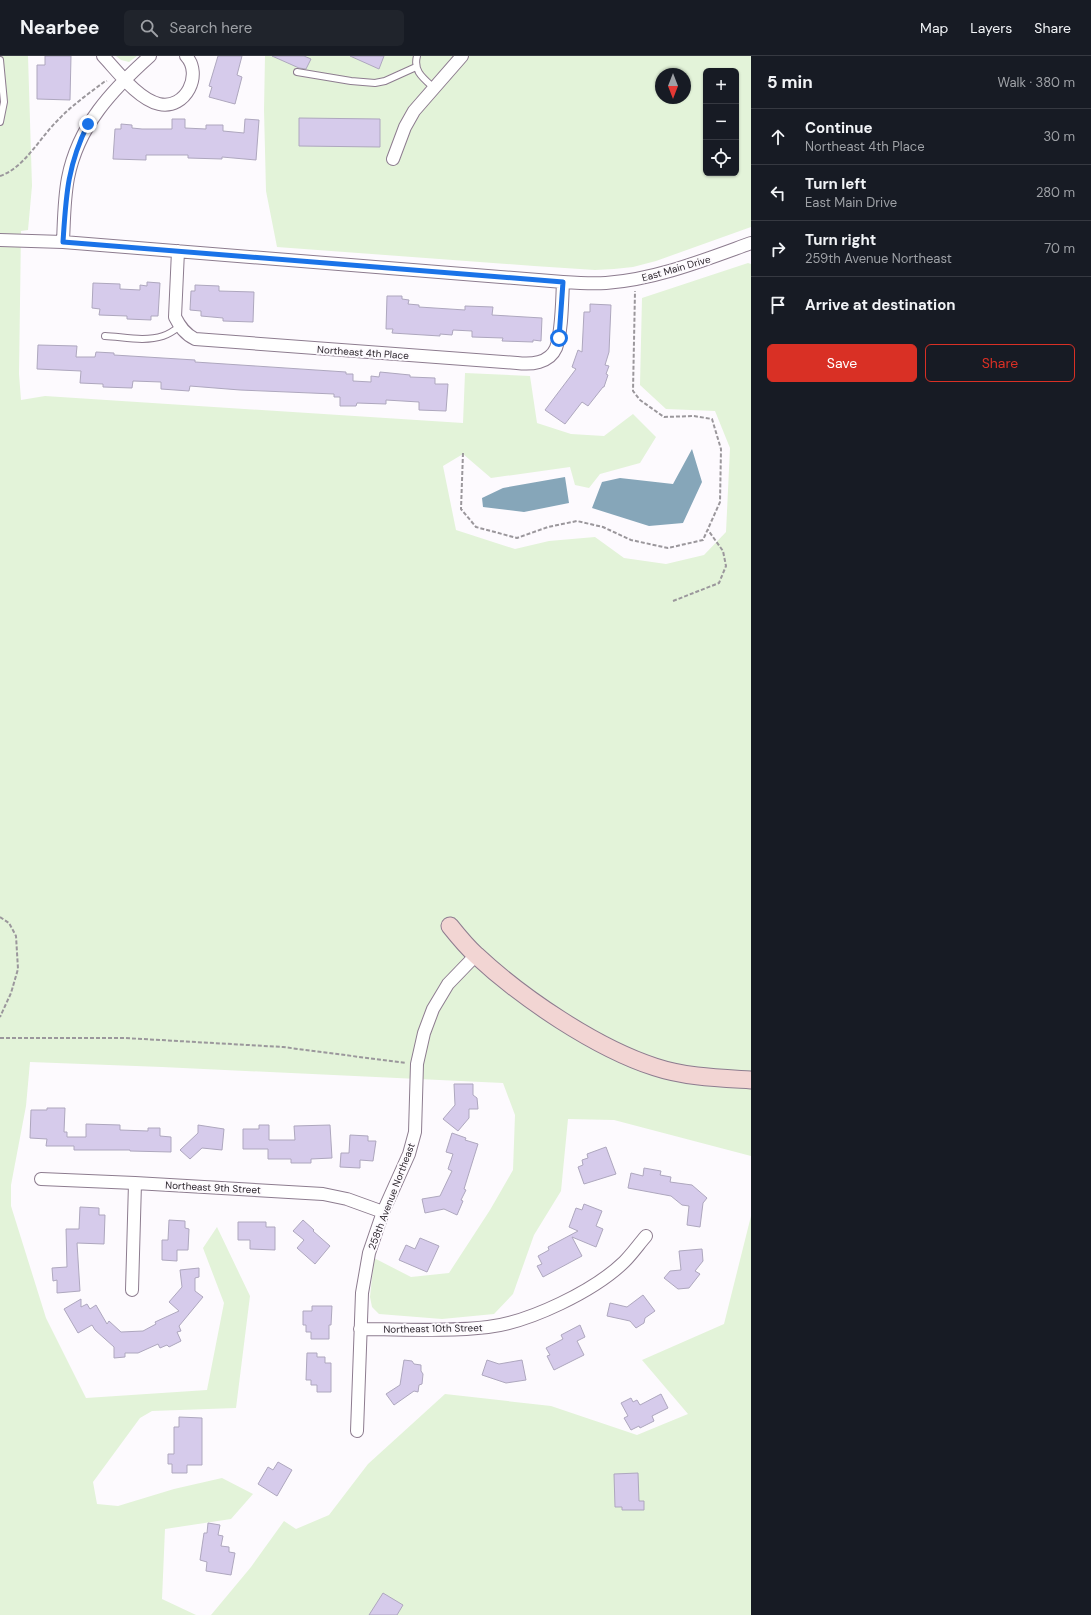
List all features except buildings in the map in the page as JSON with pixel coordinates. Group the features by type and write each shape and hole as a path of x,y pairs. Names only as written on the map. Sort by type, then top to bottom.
{"street":[{"path":"103,56 140,94 151,101 167,105 176,103 188,92 192,83 192,71 186,56"},
{"path":"63,242 68,178 79,142 88,124 102,103 150,56"},
{"path":"393,159 405,127 414,111 462,56"},
{"name":"East Main Drive","path":"0,240 63,242 563,282 605,283 661,274 688,266 751,243"},
{"path":"178,251 175,317 180,326"},
{"name":"Northeast 4th Place","path":"180,326 188,335 195,339 530,364 549,358 555,350 559,338 563,282"},
{"path":"450,926 476,955 529,998 584,1034 619,1052 655,1067 668,1070 702,1076 751,1080"},
{"name":"258th Avenue Northeast","path":"357,1431 362,1293 369,1253 382,1212 409,1154 415,1132 417,1064 424,1033 434,1009 448,984 476,955"},
{"name":"Northeast 9th Street","path":"41,1179 323,1194 347,1199 382,1212"},
{"path":"132,1290 135,1183"},
{"name":"Northeast 10th Street","path":"360,1330 446,1330 482,1327 520,1320 561,1303 603,1279 625,1261 646,1236"}],"lane":[{"path":"417,56 415,64 419,75 434,88"},
{"path":"0,60 4,102 0,122"},
{"path":"297,72 351,82 375,83 385,81 416,67"},
{"path":"106,336 148,339 165,336 180,326"}],"path":[{"path":"0,176 8,173 20,164 57,121 84,97 104,82 125,79"},
{"path":"463,454 462,509 476,527 517,538 548,527 577,521 603,527 631,540 668,548 704,540 720,502 721,449 712,419 694,416 664,417 640,400 633,391 634,301 636,279"},
{"path":"673,600 719,584 726,566 723,551 708,530"},
{"path":"0,917 9,924 16,936 18,969 7,1004 0,1017"},
{"path":"0,1038 125,1038 275,1046 417,1064"}],"green space":[{"path":"0,56 28,56 32,186 28,230 21,231 19,374 21,400 45,396 463,423 465,373 530,376 537,423 571,434 604,436 633,414 656,437 640,463 600,474 589,488 575,485 570,467 491,478 463,454 443,466 456,530 515,549 549,541 595,537 624,558 666,564 704,555 726,532 730,448 715,411 666,409 640,385 642,298 748,263 751,264 751,1156 614,1120 568,1119 561,1191 534,1235 513,1294 494,1314 442,1319 379,1314 372,1307 370,1297 374,1258 411,1277 449,1273 490,1210 513,1170 515,1115 503,1083 30,1062 26,1106 11,1185 11,1206 46,1318 86,1398 207,1390 224,1303 203,1248 217,1227 250,1296 236,1408 152,1411 140,1418 93,1482 97,1504 118,1506 174,1489 222,1478 253,1494 231,1519 165,1529 162,1599 196,1615 0,1615"},
{"path":"116,56 137,56 129,62 121,60"},
{"path":"265,56 751,56 751,227 656,261 633,267 595,270 277,247 266,191 264,110"},
{"path":"751,1216 751,1615 211,1615 251,1567 284,1521 296,1529 329,1515 368,1464 445,1394 551,1406 637,1435 688,1414 642,1360 724,1324"}],"water":[{"path":"692,449 702,482 683,523 649,526 592,508 602,482 620,478 673,484"},
{"path":"565,477 569,503 524,512 483,507 482,498 503,488"}],"route":[{"path":"88,124 79,142 68,178 63,242 563,282 559,338"}]}
